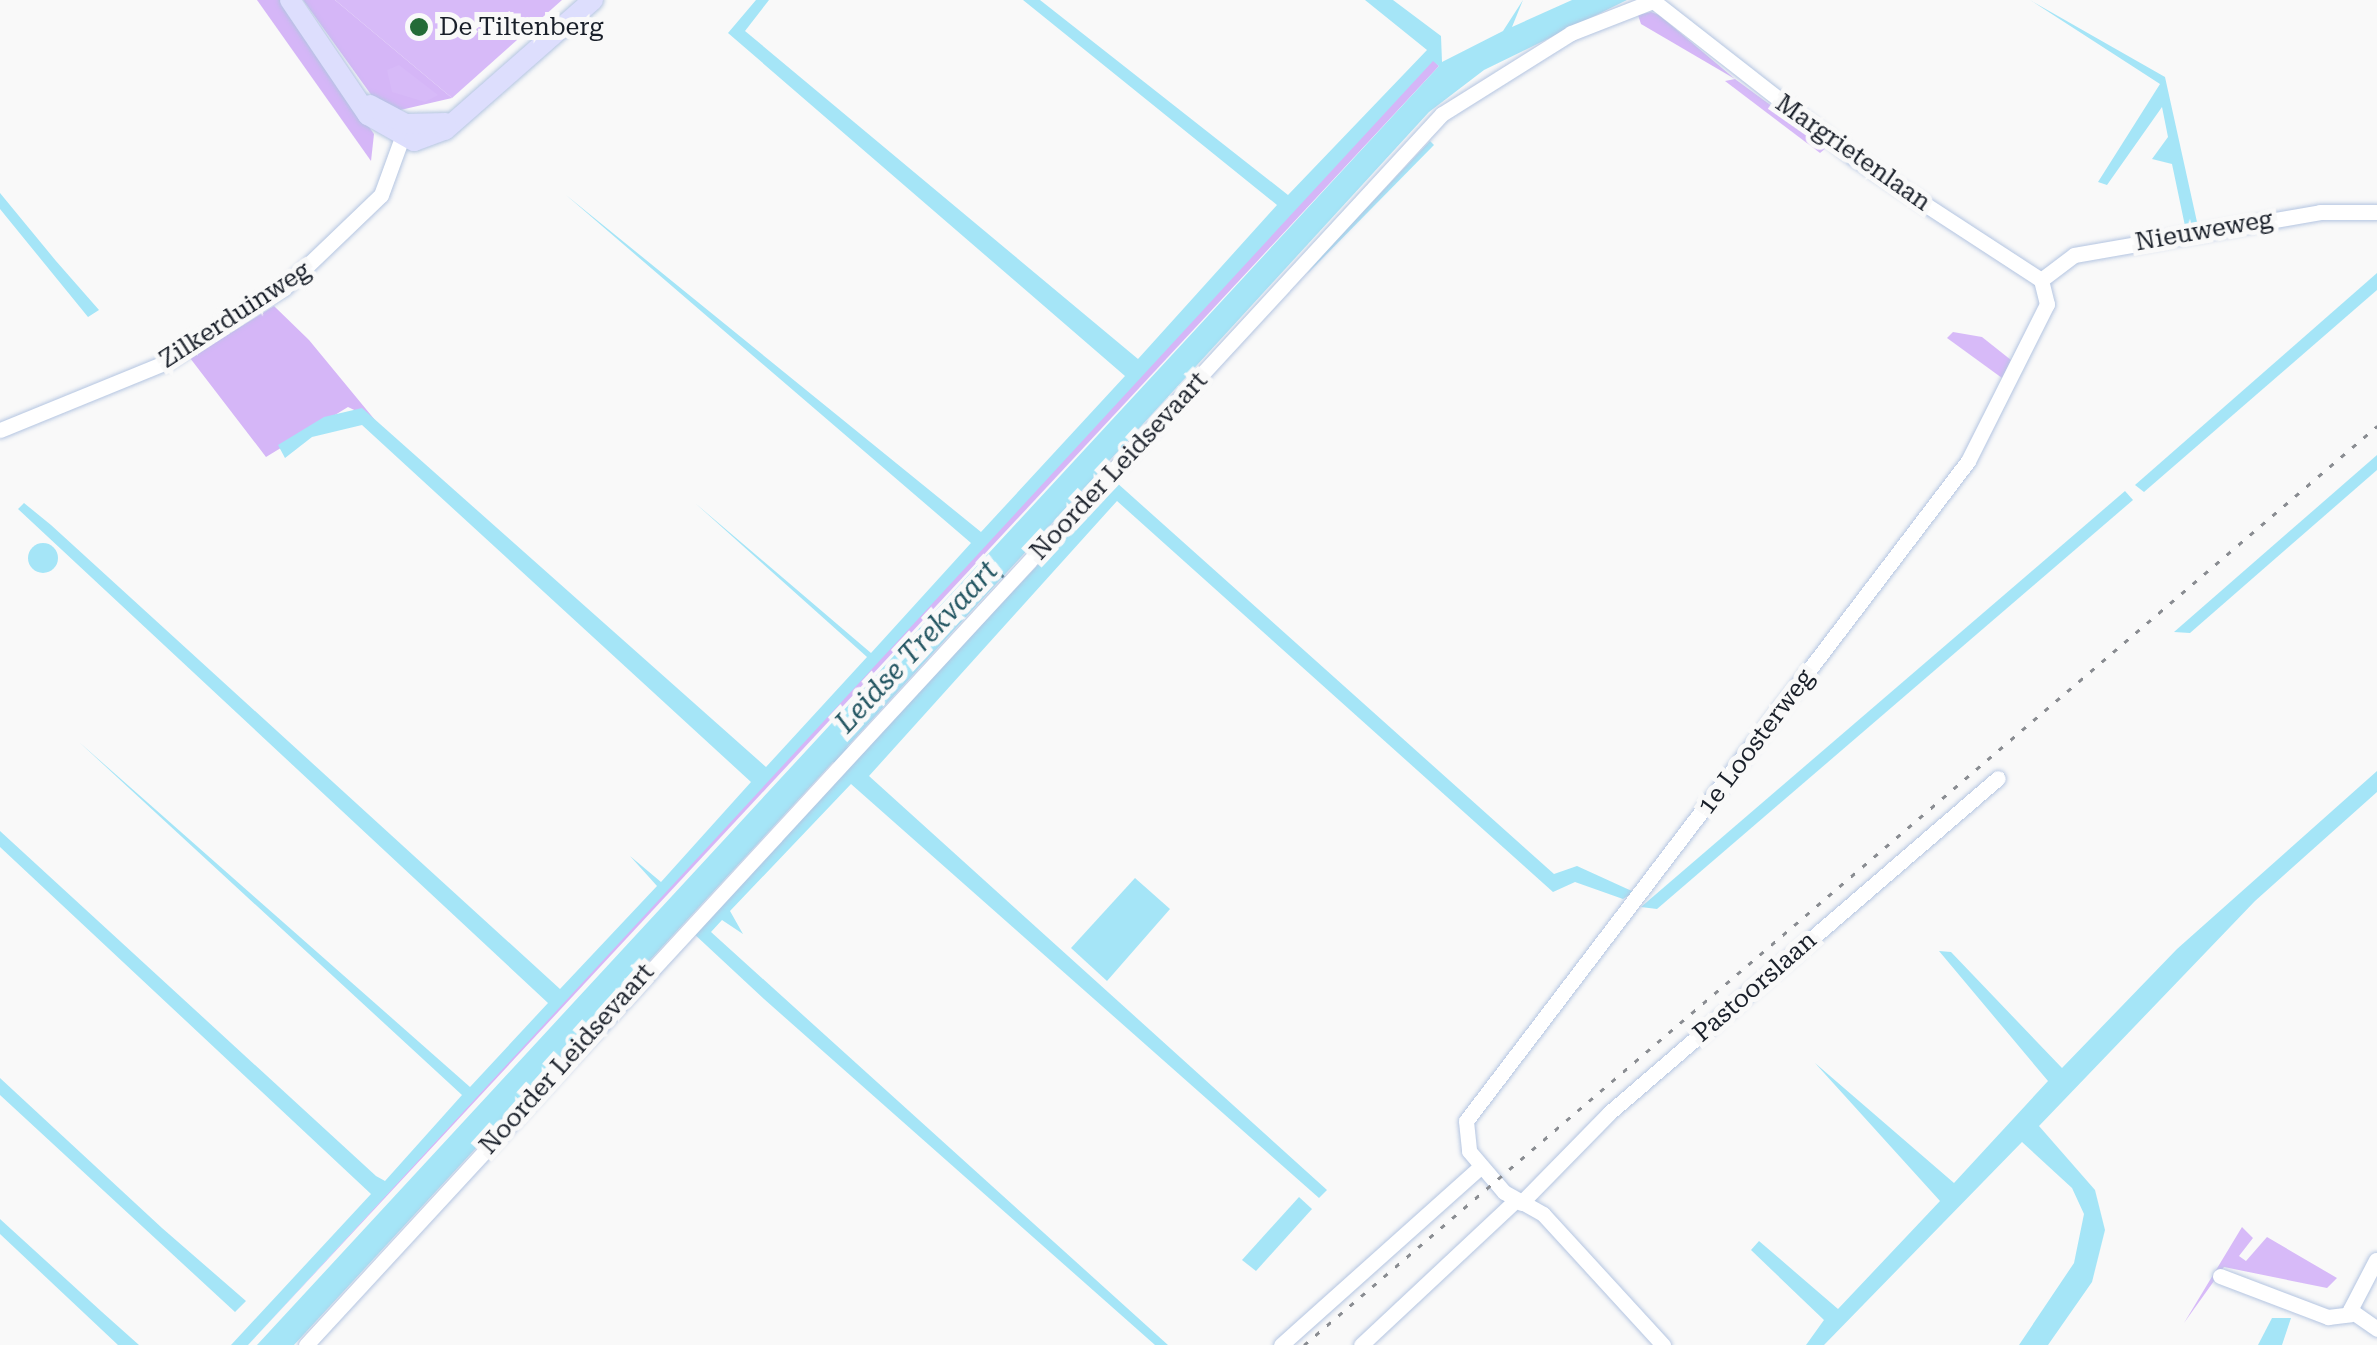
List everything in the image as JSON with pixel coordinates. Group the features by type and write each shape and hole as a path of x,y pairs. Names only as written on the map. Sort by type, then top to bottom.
{"main road":[{"path":"290,0 356,92 402,134 437,136 593,0"}],"street":[{"name":"Margrietenlaan","path":"1652,1 1854,158 2041,280"},
{"name":"Noorder Leidsevaart","path":"306,1345 1442,114 1571,33 1652,1"},
{"name":"Zilkerduinweg","path":"0,430 167,362 246,314 320,261 388,184 402,134"},
{"name":"Nieuweweg","path":"2041,280 2074,255 2320,212 2377,212"},
{"name":"1e Loosterweg","path":"1518,1202 1481,1166 1465,1142 1466,1121 1968,460 2048,304 2041,280"},
{"name":"Pastoorslaan","path":"1518,1202 1609,1113 1998,778"},
{"path":"1280,1345 1481,1166"},
{"path":"1361,1345 1518,1202 1542,1214 1663,1345"},
{"path":"2351,1314 2376,1260"},
{"path":"2220,1276 2328,1317 2351,1314 2377,1330"}],"shaded area":[{"path":"257,0 280,0 374,134 371,161"},
{"path":"303,0 335,0 452,98 396,111 372,96"},
{"path":"335,0 562,0 452,98"},
{"path":"1651,12 1735,79 1641,24 1638,15"},
{"path":"1433,60 1439,66 248,1345 1169,344"},
{"path":"399,65 438,95 425,102 392,92 387,70"},
{"path":"1735,79 1826,148 1820,153 1725,81"},
{"path":"274,306 309,340 375,420 348,407 266,457 190,358"},
{"path":"1953,332 1982,337 2011,360 2002,378 1947,338"},
{"path":"2242,1227 2253,1238 2239,1256 2246,1261 2267,1237 2337,1278 2327,1288 2224,1267 2184,1323"}],"water":[{"name":"Leidse Trekvaart","path":"756,0 769,0 745,31 1138,359 1277,205 1023,0 1040,0 1288,195 1427,50 1365,0 1393,0 1441,36 1442,62 1503,31 1523,0 1512,27 1572,0 1627,0 1484,70 1429,112 846,748 905,706 1116,482 1554,874 1577,866 1634,892 1623,899 1575,882 1553,892 1117,501 869,776 1327,1190 1319,1198 851,784 730,911 743,934 722,920 711,932 1168,1345 1155,1345 764,999 692,932 840,767 833,762 294,1345 257,1345 1439,66 1433,61 248,1345 231,1345 371,1194 0,847 0,831 376,1176 385,1181 462,1095 79,742 470,1087 548,1003 18,509 24,503 51,525 560,989 657,886 630,856 661,882 751,782 362,425 312,437 285,458 278,445 324,417 362,408 766,767 867,657 695,503 871,653 971,543 566,195 981,532 1125,376 728,33"},
{"path":"2030,0 2165,77 2197,222 2185,226 2172,164 2152,159 2168,137 2162,107 2107,185 2098,182 2160,84"},
{"path":"1430,141 1434,145 1307,274 1323,254"},
{"path":"0,193 99,310 88,317 0,209"},
{"path":"2377,273 2377,290 2144,492 2135,485"},
{"path":"2377,455 2377,470 2190,633 2174,632"},
{"path":"2125,491 2133,500 1657,909 1641,907"},
{"path":"43,543 54,547 58,558 54,569 43,573 32,569 28,558 32,547"},
{"path":"2377,771 2377,792 2255,901 2039,1126 2095,1190 2105,1230 2092,1282 2048,1345 2019,1345 2074,1263 2084,1214 2072,1188 2022,1142 1824,1345 1806,1345 1824,1320 1751,1250 1759,1241 1838,1309 1940,1201 1815,1063 1954,1183 2048,1081 1939,951 1951,952 2062,1068 2177,949"},
{"path":"1135,878 1170,909 1107,981 1071,948"},
{"path":"0,1078 246,1301 235,1312 0,1095"},
{"path":"1299,1197 1312,1209 1256,1271 1242,1260"},
{"path":"0,1219 139,1345 118,1345 0,1234"},
{"path":"2272,1318 2291,1318 2282,1345 2258,1345"}],"ferry route":[{"path":"982,558 1004,577"}],"railway":[{"path":"1304,1345 2377,426"}],"place":[{"name":"De Tiltenberg","path":"419,27"}]}
